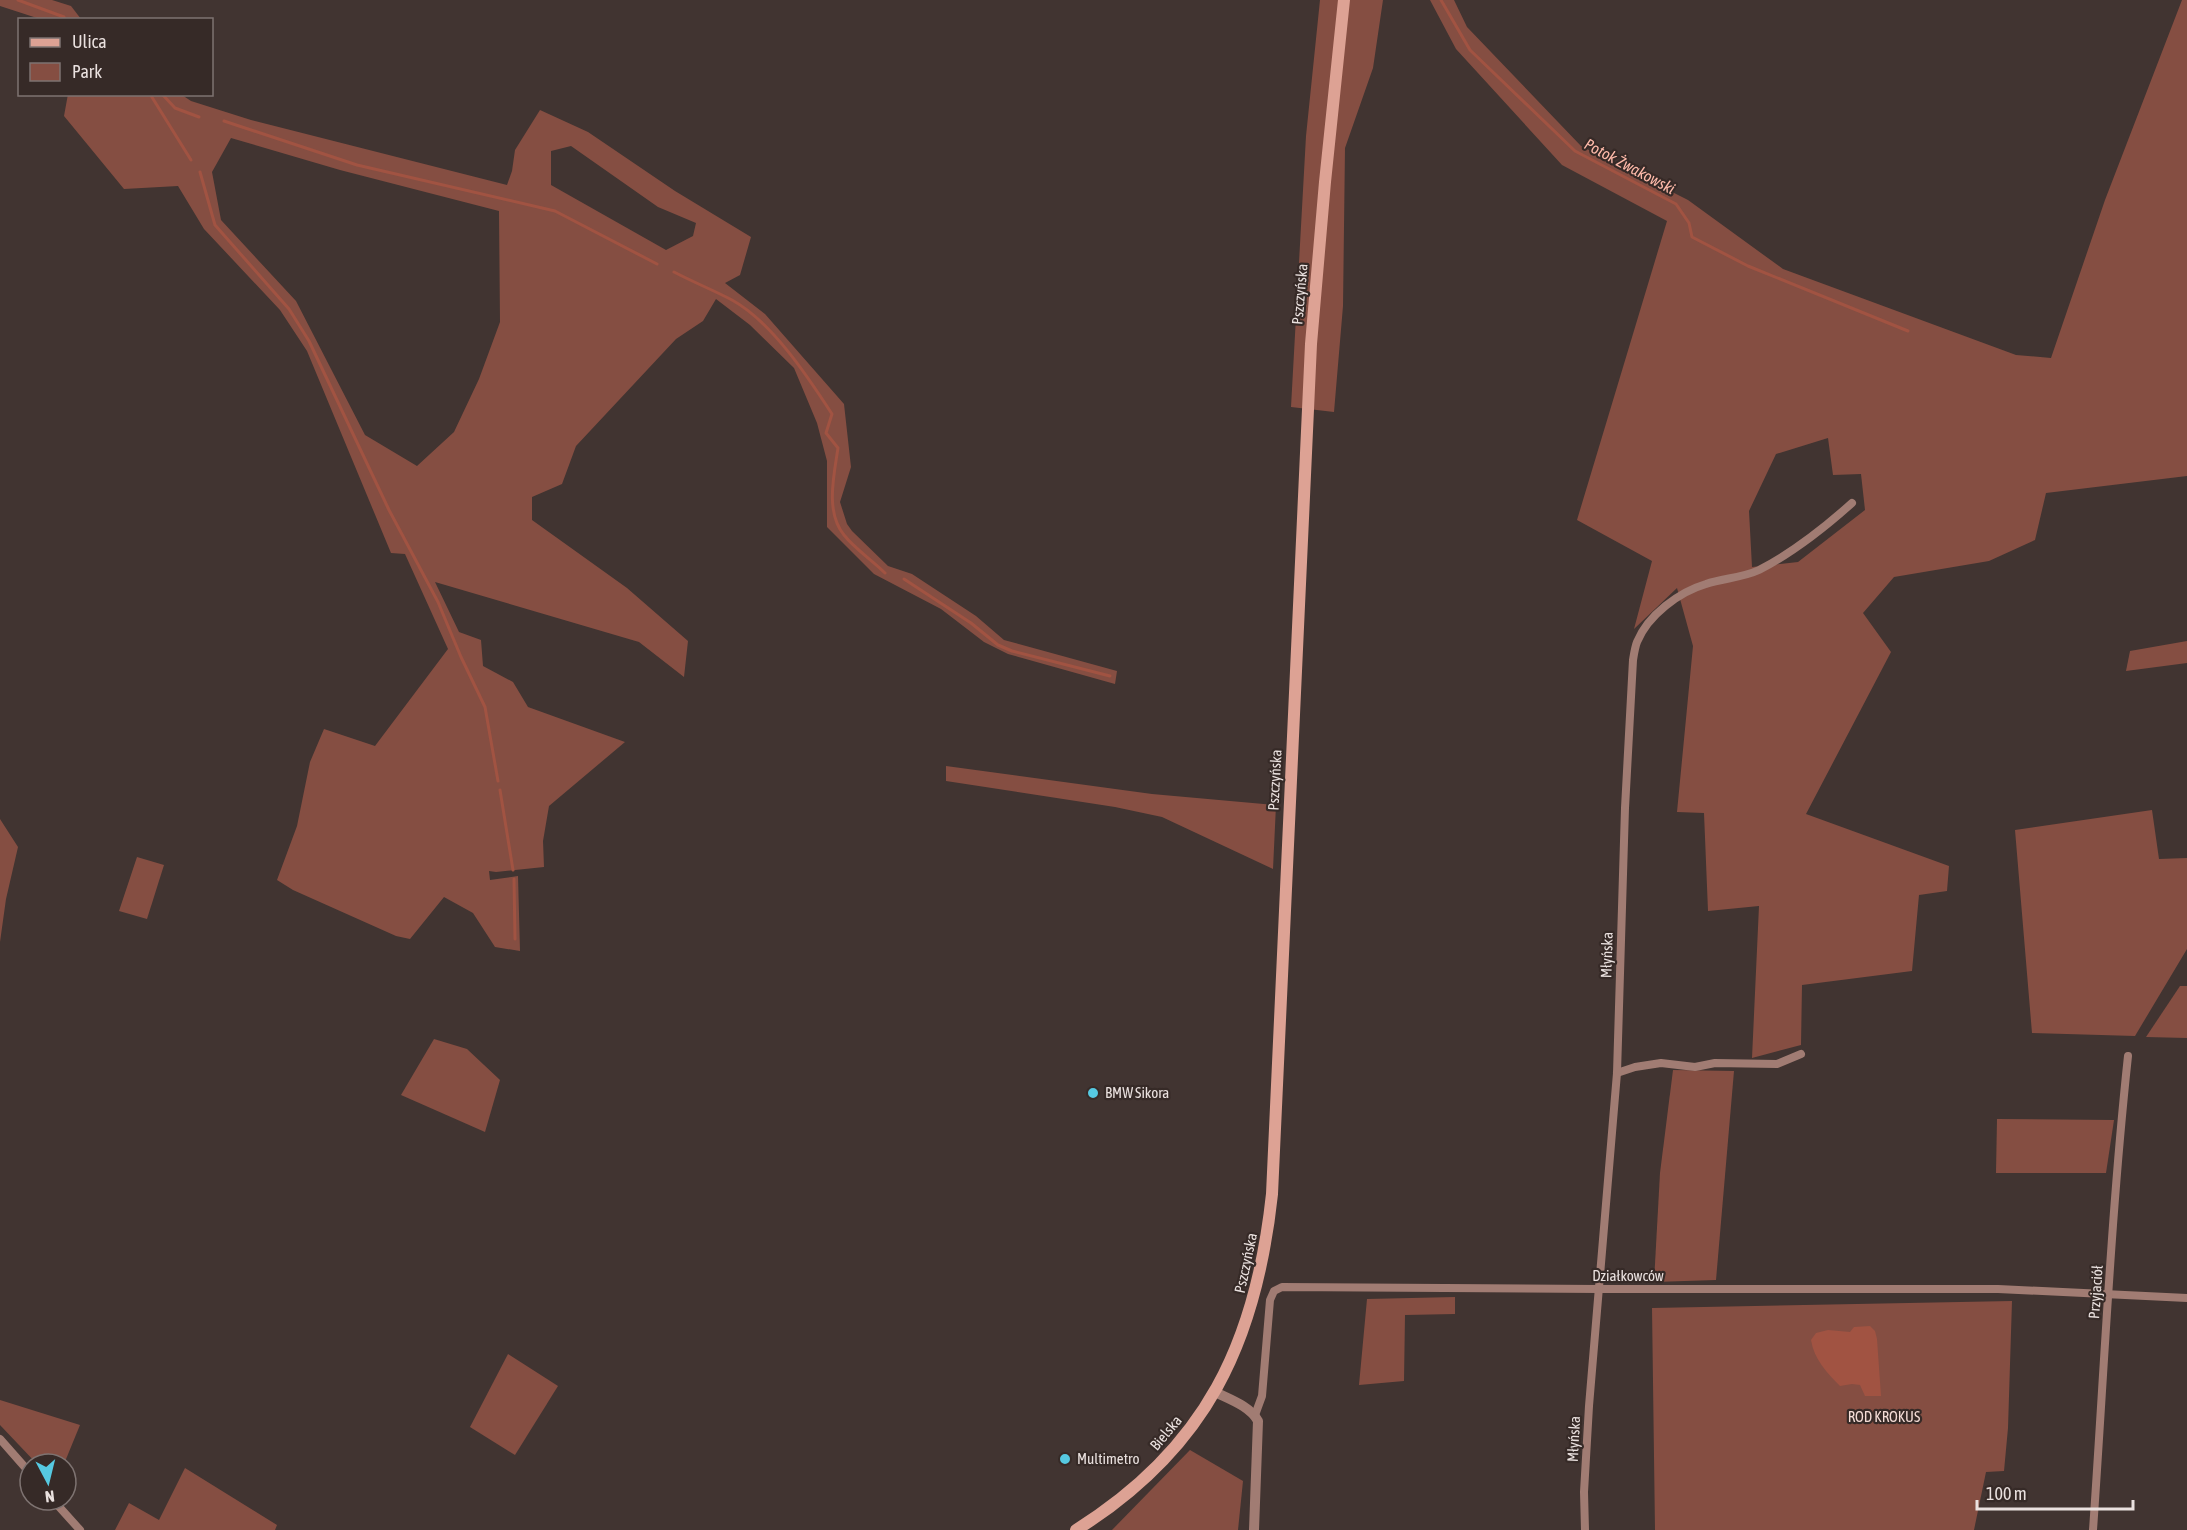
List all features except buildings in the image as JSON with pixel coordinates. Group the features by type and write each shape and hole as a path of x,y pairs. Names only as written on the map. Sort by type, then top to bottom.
{"main road":[{"name":"Pszczyńska","path":"1215,1392 1238,1345 1255,1297 1272,1194 1311,344 1344,0"},
{"name":"Bielska","path":"1076,1530 1124,1497 1148,1476 1175,1447 1215,1392"}],"street":[{"name":"Młyńska","path":"1585,1530 1586,1449 1617,1073 1625,808 1633,660 1637,642 1647,626 1680,595 1706,584 1755,571 1776,561 1804,543 1852,504"},
{"path":"1617,1073 1635,1067 1661,1063 1695,1067 1715,1063 1777,1064 1801,1054"},
{"name":"Przyjaciół","path":"2093,1530 2117,1160 2128,1056"},
{"name":"Działkowców","path":"1255,1415 1262,1396 1270,1300 1278,1288 1355,1286 1599,1289 1998,1288 2187,1298"},
{"path":"1215,1392 1255,1415 1259,1431 1254,1530"},
{"path":"0,1439 18,1459"},
{"path":"64,1512 80,1530"}],"green space":[{"path":"0,0 52,0 71,6 80,18 37,18 0,6"},
{"path":"1320,0 1383,0 1373,68 1345,148 1343,306 1334,412 1291,407 1306,136"},
{"path":"1430,0 1454,0 1467,27 1581,146 1688,200 1783,269 2016,355 2051,358 2105,200 2182,0 2187,0 2187,476 2046,493 2035,540 1989,561 1894,577 1863,613 1891,652 1806,814 1949,866 1947,891 1919,895 1912,971 1802,985 1801,1045 1752,1058 1759,906 1708,911 1704,813 1677,812 1693,646 1677,588 1634,629 1652,561 1577,520 1667,221 1562,165 1456,49","holes":["1828,438 1833,475 1861,474 1865,510 1798,562 1752,567 1749,511 1776,454"]},
{"path":"68,96 184,96 191,101 251,120 507,185 515,150 540,110 588,132 675,191 751,237 740,275 725,283 765,314 844,404 851,467 840,502 847,524 852,531 888,566 912,574 976,616 1004,640 1117,671 1115,684 1008,654 984,642 941,609 874,574 827,527 827,461 817,423 794,368 750,325 716,299 703,321 676,339 576,446 562,484 532,497 532,520 627,588 688,641 684,677 639,642 435,582 459,632 481,640 483,666 513,682 528,707 625,742 549,806 543,841 544,867 489,871 490,880 518,876 520,951 495,947 473,913 444,897 410,939 396,936 293,890 277,880 297,826 310,762 324,729 375,746 448,649 405,554 391,553 307,351 280,310 204,229 178,186 124,189 64,116","holes":["231,138 340,170 499,211 500,322 479,379 454,432 417,466 365,435 296,301 221,220 212,172","571,146 658,207 696,223 693,236 666,250 551,185 551,151"]},
{"path":"2187,641 2187,663 2126,671 2130,651"},
{"path":"946,766 1152,794 1276,805 1273,869 1162,817 1115,807 946,781"},
{"path":"2152,810 2159,859 2187,858 2187,949 2135,1036 2032,1033 2015,830"},
{"path":"0,819 18,847 6,899 0,942"},
{"path":"137,857 164,865 147,919 119,911"},
{"path":"2180,986 2187,986 2187,1038 2146,1037"},
{"path":"434,1039 467,1049 500,1080 485,1132 401,1095"},
{"path":"1673,1070 1734,1071 1716,1280 1654,1282 1660,1173"},
{"path":"1997,1119 2114,1120 2106,1173 1996,1173"},
{"path":"1455,1297 1455,1314 1405,1315 1404,1381 1359,1385 1367,1299"},
{"name":"ROD KROKUS","path":"2012,1301 2008,1428 2004,1471 1986,1472 1974,1530 1655,1530 1652,1308"},
{"path":"508,1354 558,1386 515,1455 470,1427"},
{"path":"0,1400 80,1425 69,1452 26,1452 0,1425"},
{"path":"1190,1450 1243,1481 1238,1530 1112,1530"},
{"path":"185,1468 277,1525 275,1530 115,1530 129,1503 159,1520"}],"shaded area":[{"path":"1870,1326 1875,1331 1877,1339 1881,1396 1865,1396 1860,1385 1840,1386 1818,1359 1811,1340 1816,1333 1828,1330 1850,1332 1854,1327"}],"waterway":[{"path":"18,0 64,18"},
{"name":"Potok Żwakowski","path":"1441,0 1470,50 1575,151 1676,204 1689,223 1692,237 1748,266 1908,331"},
{"path":"151,96 191,160"},
{"path":"164,96 175,108 199,117"},
{"path":"224,121 357,165 555,211 657,264"},
{"path":"200,172 215,225 289,309 309,341 389,510 438,602 485,707 498,781"},
{"path":"674,272 732,300 747,310 775,336 812,384 832,414 826,433 838,448 832,493 834,516 844,535 885,573"},
{"path":"904,579 971,623 998,645 1012,651 1110,676"},
{"path":"500,790 513,870"},
{"path":"514,879 515,939"}],"place":[{"name":"BMW Sikora","path":"1093,1093"},
{"name":"Multimetro","path":"1065,1459"}]}
